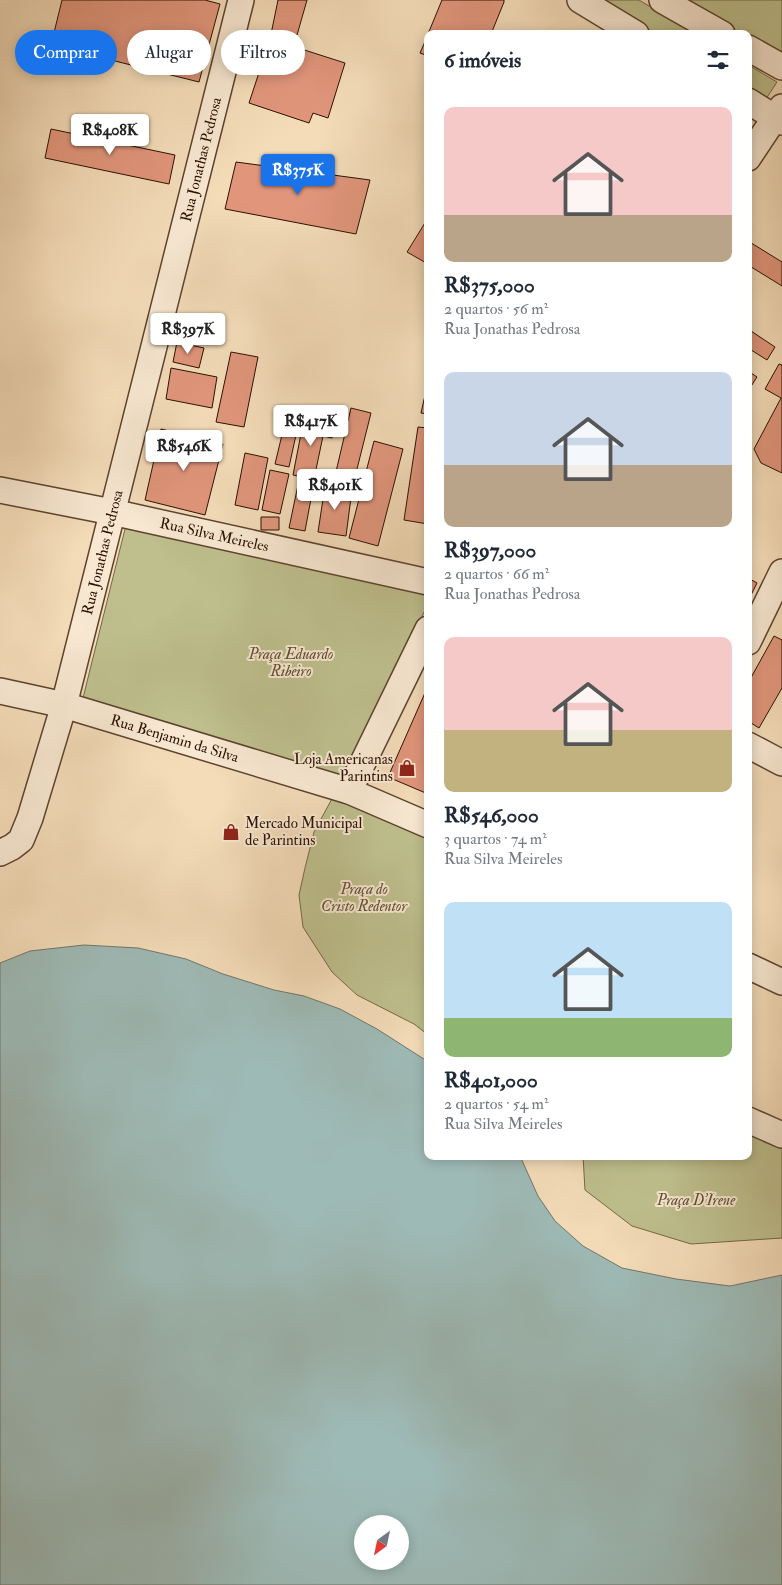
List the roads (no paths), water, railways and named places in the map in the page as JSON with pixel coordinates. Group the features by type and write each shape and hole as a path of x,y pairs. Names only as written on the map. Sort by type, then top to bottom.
{"street":[{"name":"Rua Jonathas Pedrosa","path":"0,853 21,840 30,818 64,705 241,0"},
{"path":"580,0 629,30"},
{"path":"667,1 715,30"},
{"path":"752,50 782,67"},
{"path":"752,103 780,115 752,153"},
{"name":"Rua Silva Meireles","path":"0,490 112,512 424,581"},
{"path":"752,634 782,572"},
{"path":"349,791 424,636"},
{"name":"Rua Benjamin da Silva","path":"0,691 64,705 349,791 424,823"},
{"path":"752,747 782,763"},
{"path":"752,968 782,982"},
{"path":"752,1122 782,1135"}],"water":[{"path":"84,945 138,948 186,959 223,974 274,990 304,996 340,1009 377,1029 424,1059 424,1160 522,1160 538,1196 555,1221 583,1246 622,1268 676,1279 730,1286 782,1275 782,1585 0,1585 0,963 30,951"}],"place":[{"name":"Loja Americanas Parintins","path":"407,768"},
{"name":"Mercado Municipal de Parintins","path":"231,832"}],"park label":[{"name":"Praça Eduardo Ribeiro","path":"291,662"},
{"name":"Praça do Cristo Redentor","path":"364,898"},
{"name":"Praça D'Irene","path":"696,1200"}]}
